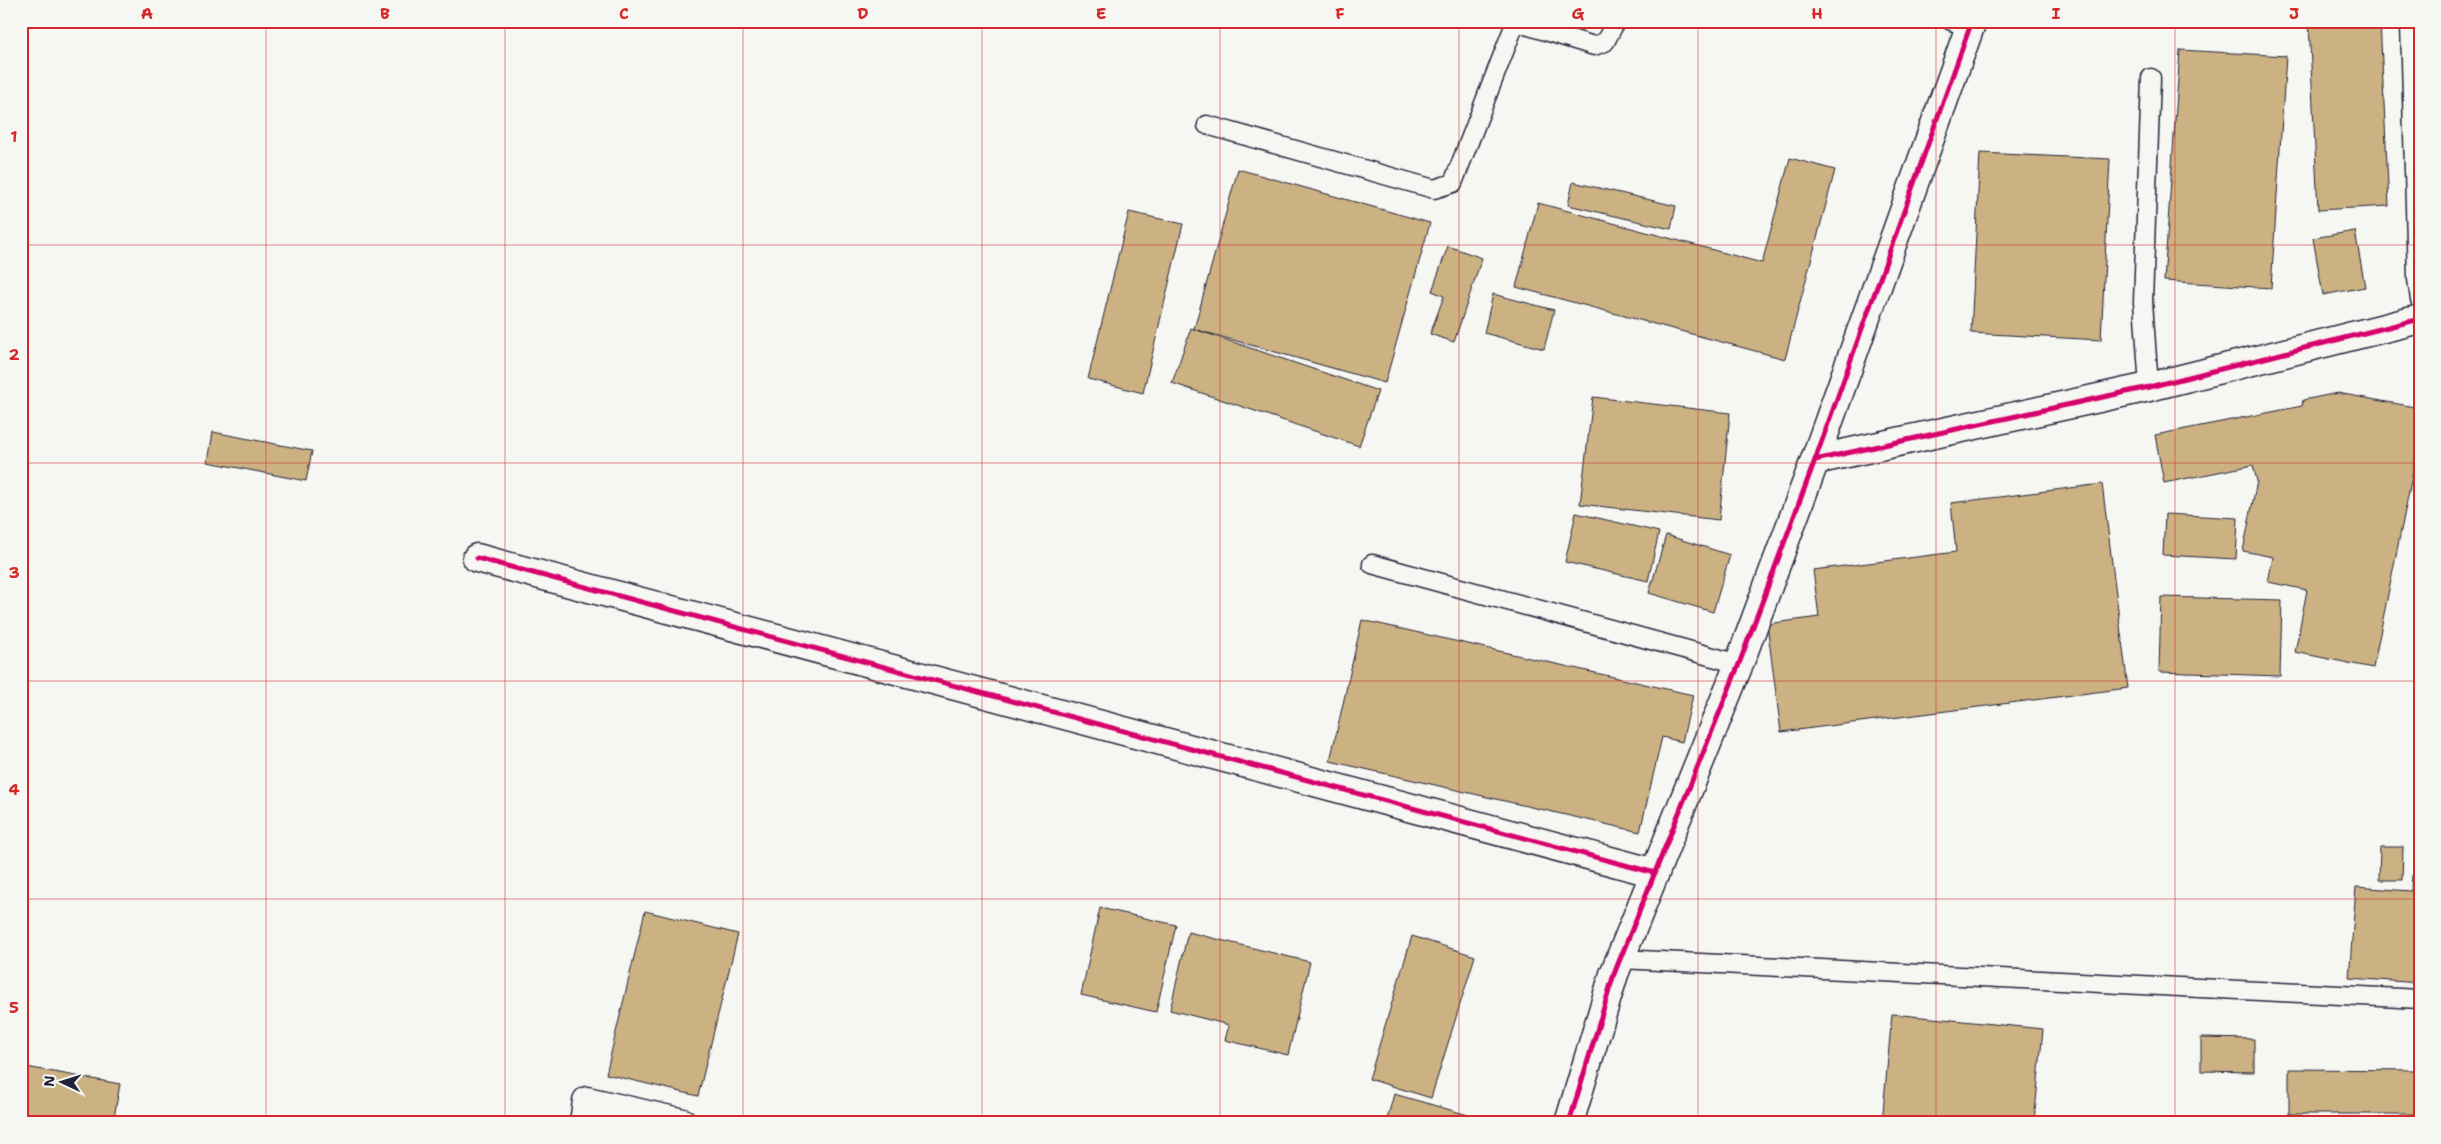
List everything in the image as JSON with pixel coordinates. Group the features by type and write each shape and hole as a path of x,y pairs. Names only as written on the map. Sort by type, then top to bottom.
{"street":[{"path":"1569,1123 1614,974 1739,664 1815,460 1964,23"},
{"path":"1815,460 2149,387 2420,319"},
{"path":"477,558 1655,873"},
{"path":"584,1123 587,1101 683,1123"}],"lane":[{"path":"1207,125 1434,189 1453,183 1516,22 1594,46 1605,42 1616,21"},
{"path":"2410,24 2417,279 2420,300"},
{"path":"2149,387 2144,302 2151,78"},
{"path":"1372,564 1739,664"},
{"path":"1620,958 2420,999"}],"building":[{"path":"2380,21 2389,206 2318,210 2309,23"},
{"path":"2180,50 2286,56 2271,288 2164,281"},
{"path":"1980,153 2110,159 2101,340 1971,333"},
{"path":"1790,158 1835,170 1785,359 1516,287 1538,203 1762,263"},
{"path":"1238,169 1430,223 1385,383 1194,329"},
{"path":"1573,182 1676,206 1671,229 1568,205"},
{"path":"1129,212 1183,224 1143,393 1088,379"},
{"path":"2355,231 2365,287 2323,295 2313,238"},
{"path":"1448,246 1482,258 1454,342 1430,334 1444,296 1432,291"},
{"path":"1493,294 1554,310 1544,349 1484,333"},
{"path":"1191,328 1378,391 1359,446 1172,383"},
{"path":"2338,393 2420,408 2420,437 2373,668 2295,652 2307,590 2268,582 2273,557 2243,551 2257,481 2253,465 2164,483 2155,435 2302,406 2303,400"},
{"path":"1593,397 1730,413 1719,520 1580,504"},
{"path":"213,432 312,451 306,481 208,462"},
{"path":"2102,484 2128,688 1781,732 1767,624 1819,617 1813,570 1956,552 1951,503"},
{"path":"1576,513 1659,532 1648,581 1565,562"},
{"path":"2165,514 2238,518 2236,559 2163,555"},
{"path":"1666,535 1730,555 1713,612 1649,593"},
{"path":"2161,597 2282,600 2280,676 2159,672"},
{"path":"1362,620 1693,695 1682,742 1662,737 1640,832 1330,761"},
{"path":"2380,847 2403,847 2402,880 2379,880"},
{"path":"2412,875 2420,875 2420,983 2349,978 2356,887 2411,891"},
{"path":"1100,908 1176,925 1156,1012 1081,995"},
{"path":"645,911 738,934 698,1096 606,1074"},
{"path":"1188,932 1310,962 1288,1055 1225,1040 1229,1025 1170,1010"},
{"path":"1412,936 1475,956 1431,1098 1369,1079"},
{"path":"1892,1014 2043,1029 2034,1123 1882,1123"},
{"path":"2201,1038 2254,1039 2254,1072 2201,1071"},
{"path":"21,1066 120,1084 113,1123 21,1123"},
{"path":"2289,1069 2420,1070 2420,1114 2289,1114"},
{"path":"1394,1094 1468,1115 1466,1123 1386,1123"},
{"path":"474,1118 536,1123 474,1123"}],"cycle path":[{"path":"1815,460 1972,21"},
{"path":"1569,1123 1614,974 1739,664 1815,460 2149,387 2420,319"},
{"path":"477,558 1655,873"}]}
